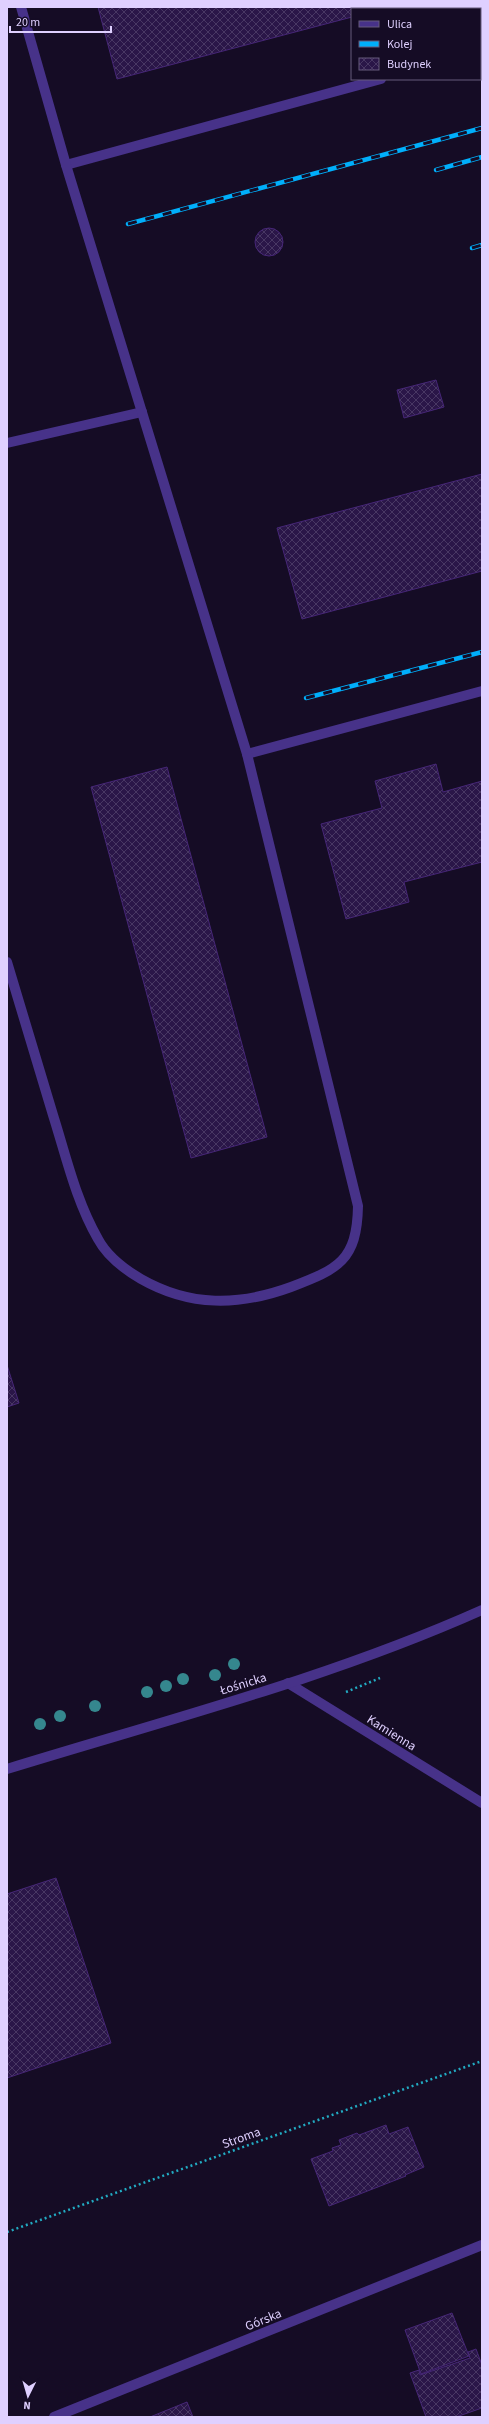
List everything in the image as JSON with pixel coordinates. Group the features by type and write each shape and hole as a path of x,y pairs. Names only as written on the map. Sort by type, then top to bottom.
{"street":[{"path":"7,962 76,1188 98,1239 111,1256 130,1272 154,1286 175,1296 194,1300 214,1301 245,1298 286,1288 333,1270 352,1246 358,1228 358,1206 247,754 66,165 21,7"},
{"path":"66,165 377,80"},
{"path":"7,443 142,412"},
{"path":"247,754 482,691"},
{"name":"Łośnicka","path":"7,1769 288,1683 423,1637 482,1610"},
{"name":"Kamienna","path":"288,1683 482,1804"},
{"name":"Górska","path":"54,2417 482,2245"}],"path":[{"name":"Stroma","path":"7,2232 482,2061"}],"building":[{"path":"98,7 388,7 351,8 351,17 117,79"},
{"path":"269,228 279,232 283,242 279,252 269,256 259,252 255,242 259,232"},
{"path":"436,380 444,407 404,418 397,390"},
{"path":"482,474 482,571 302,619 277,528"},
{"path":"436,764 443,792 482,781 482,862 404,882 409,902 346,919 321,824 382,808 375,781"},
{"path":"167,767 267,1137 191,1158 91,787"},
{"path":"7,1365 19,1403 7,1407"},
{"path":"56,1878 111,2043 7,2078 7,1894"},
{"path":"386,2125 389,2134 408,2127 424,2167 405,2175 406,2176 329,2206 311,2159 333,2151 332,2148 341,2145 339,2140 357,2133 359,2135"},
{"path":"452,2313 469,2356 421,2374 405,2330"},
{"path":"476,2349 482,2365 482,2408 456,2417 426,2417 410,2373 419,2370 420,2375 470,2358 468,2352"},
{"path":"187,2402 193,2417 150,2417"}],"railway":[{"path":"128,224 482,128"},
{"path":"436,170 482,157"},
{"path":"472,248 482,245"},
{"path":"306,698 482,652"}]}
